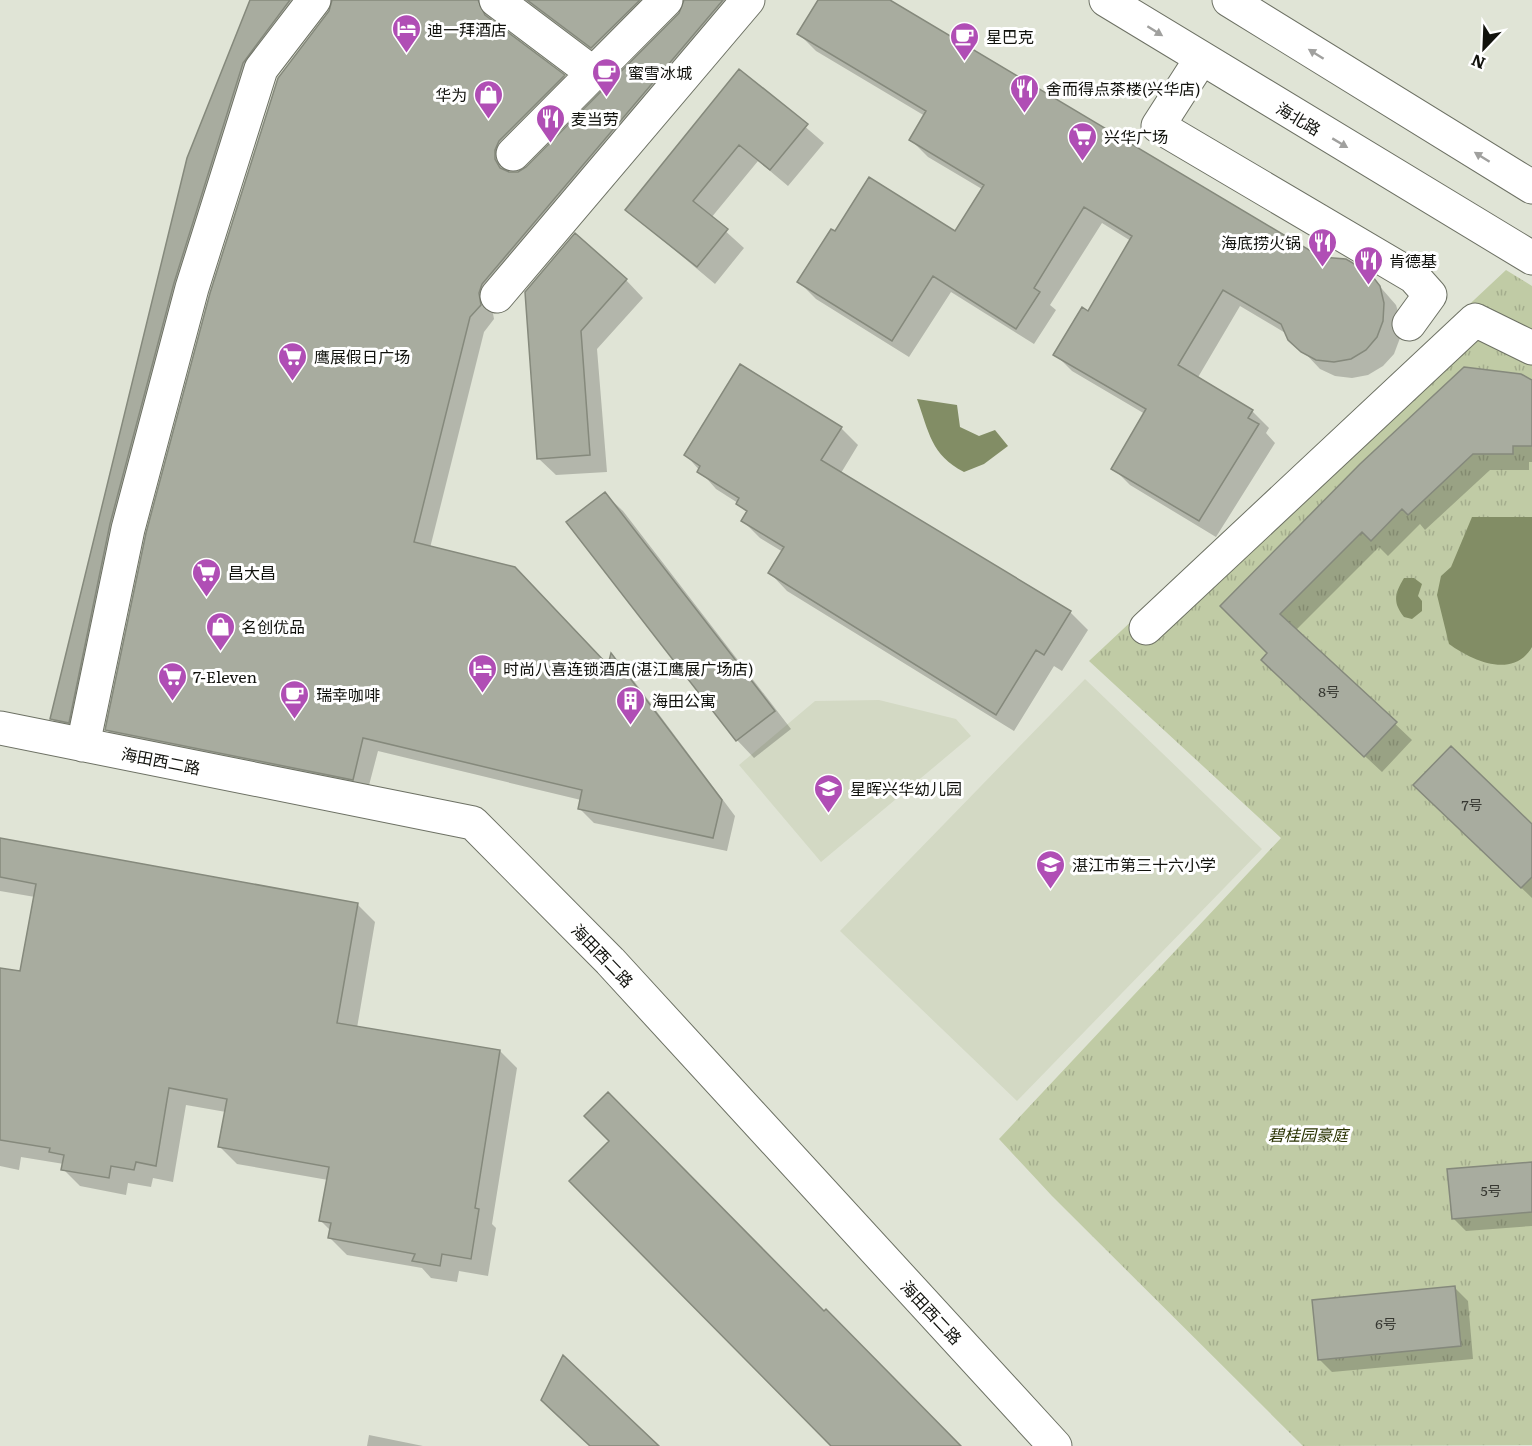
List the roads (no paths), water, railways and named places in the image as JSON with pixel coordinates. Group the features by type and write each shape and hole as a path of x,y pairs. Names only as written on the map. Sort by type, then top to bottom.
{"street":[{"path":"82,744 128,529 192,288 261,69 314,0"},
{"path":"496,0 593,73"},
{"path":"513,154 666,0"},
{"path":"496,296 748,0"},
{"name":"海北路","path":"1106,0 1532,258"},
{"path":"1229,0 1532,188"},
{"path":"1201,59 1158,126 1414,277 1430,295 1409,324"},
{"path":"1146,628 1475,320 1532,348"},
{"name":"海田西二路","path":"0,728 473,823 610,961 1055,1446"}],"place":[{"name":"迪一拜酒店","path":"406,54"},
{"name":"星巴克","path":"965,62"},
{"name":"蜜雪冰城","path":"607,98"},
{"name":"舍而得点茶楼(兴华店)","path":"1025,114"},
{"name":"华为","path":"488,120"},
{"name":"麦当劳","path":"550,144"},
{"name":"兴华广场","path":"1083,162"},
{"name":"海底捞火锅","path":"1322,268"},
{"name":"肯德基","path":"1368,286"},
{"name":"鹰展假日广场","path":"293,382"},
{"name":"昌大昌","path":"207,598"},
{"name":"名创优品","path":"220,652"},
{"name":"时尚八喜连锁酒店(湛江鹰展广场店)","path":"482,694"},
{"name":"7-Eleven","path":"172,702"},
{"name":"瑞幸咖啡","path":"295,720"},
{"name":"海田公寓","path":"631,726"},
{"name":"星晖兴华幼儿园","path":"829,814"},
{"name":"湛江市第三十六小学","path":"1051,890"}],"park label":[{"name":"碧桂园豪庭","path":"1308,1134"}]}
